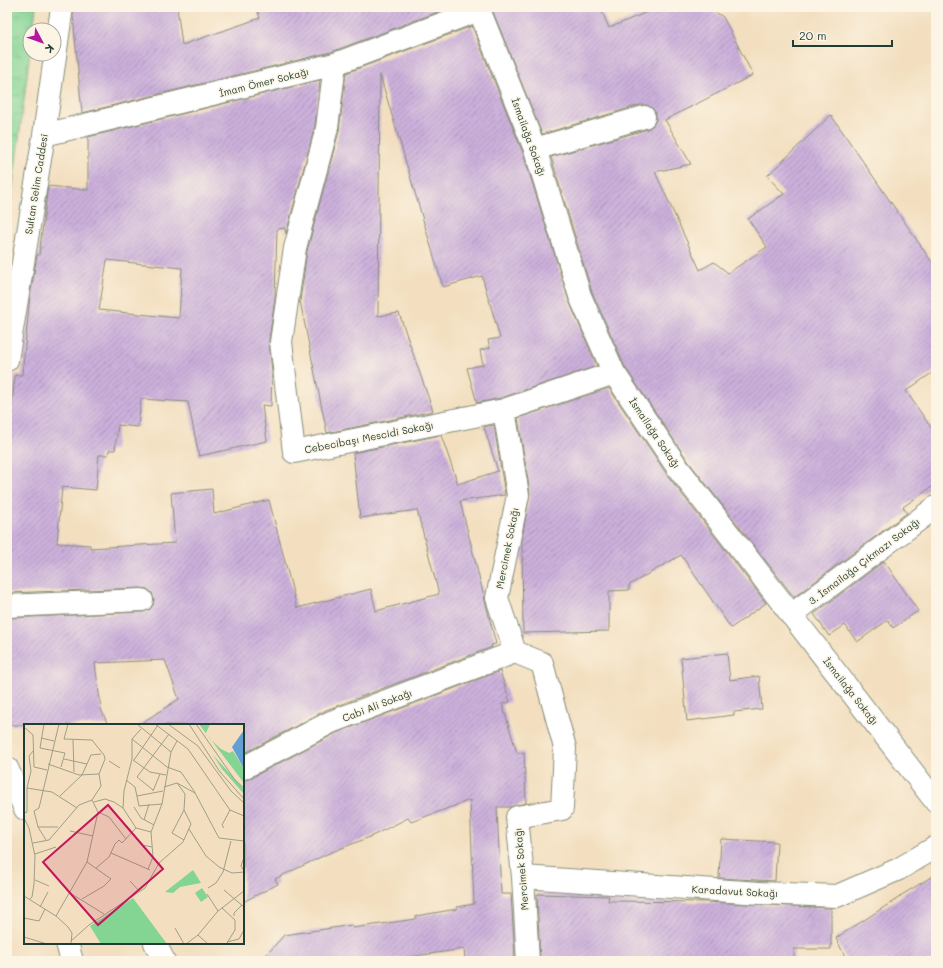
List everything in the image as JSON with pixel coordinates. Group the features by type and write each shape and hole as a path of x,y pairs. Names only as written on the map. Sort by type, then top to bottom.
{"street":[{"name":"Sultan Selim Caddesi","path":"7,360 44,136 62,7"},
{"name":"İmam Ömer Sokağı","path":"44,136 335,64 479,9"},
{"name":"İsmailağa Sokağı","path":"479,9 535,149 580,296 614,373 678,468 936,802"},
{"name":"Cebecibaşı Mescidi Sokağı","path":"335,64 327,128 295,248 281,342 294,452 504,410 614,373"},
{"path":"535,149 644,117"},
{"name":"Mercimek Sokağı","path":"504,410 518,495 497,598 515,652 542,663 565,748 562,809 517,817 523,877 528,961"},
{"name":"3. İsmailağa Çıkmazı Sokağı","path":"791,615 936,507"},
{"path":"7,606 142,600"},
{"name":"Cabi Ali Sokağı","path":"244,767 331,722 515,652"},
{"path":"7,768 24,807"},
{"name":"Karadavut Sokağı","path":"523,877 760,893 837,896 899,869 936,846"},
{"path":"67,944 72,961"},
{"path":"155,944 164,961"}],"green space":[{"path":"7,7 36,7 34,22 22,22 22,62 29,62 7,231"}],"building":[{"path":"74,7 177,7 182,45 260,18 256,7 451,7 331,52 82,113 73,16"},
{"path":"491,7 600,7 609,28 659,7 707,7 723,17 753,75 665,120 691,164 655,172 700,270 714,262 728,273 767,247 748,219 784,194 767,176 831,115 936,268 936,370 906,391 936,435 936,484 903,507 907,513 794,597 688,461 625,367 592,292 551,157 648,129 656,120 656,113 647,105 640,105 542,134"},
{"path":"472,26 523,153 569,301 597,366 501,398 477,403 467,368 483,365 480,350 490,348 488,340 500,338 482,276 443,287 380,75 378,316 399,313 433,411 327,433 300,301 307,251 339,131 346,73"},
{"path":"320,80 315,126 286,234 285,228 277,229 275,299 269,340 272,372 271,406 262,405 267,441 199,456 188,402 141,399 138,427 118,425 115,450 109,450 108,455 99,455 96,490 62,487 57,543 90,545 90,548 175,543 171,493 212,489 214,514 269,500 297,608 371,589 376,611 439,594 417,510 360,518 353,453 441,435 458,484 498,471 484,427 494,425 505,495 460,501 496,644 491,645 492,647 326,710 244,753 244,724 140,724 179,699 165,660 95,663 101,709 108,724 7,725 7,618 143,612 149,610 153,605 154,600 152,593 147,589 141,588 7,593 7,456 15,375 22,375 30,297 37,255 39,255 48,186 88,190 88,137","holes":["107,260 182,268 179,318 99,310"]},
{"path":"609,388 668,476 766,603 731,628 681,555 629,585 629,590 609,591 609,631 523,633 522,538 530,493 518,418"},
{"path":"884,561 918,611 893,628 888,620 857,642 845,625 829,636 814,614"},
{"path":"727,653 730,680 759,676 762,709 734,712 734,715 687,721 681,658"},
{"path":"500,671 510,702 502,704 517,753 524,752 526,803 510,807 497,807 501,894 511,894 515,961 465,961 464,949 380,961 261,961 284,935 353,925 353,928 416,919 416,916 457,909 457,907 474,904 470,800 411,822 408,818 372,836 327,854 275,879 278,884 244,901 244,780 249,779 336,733"},
{"path":"721,839 777,842 775,881 719,878"},
{"path":"936,874 936,961 847,961 836,938"},
{"path":"537,894 609,896 608,901 707,902 831,908 831,949 794,949 794,961 540,961"}]}
